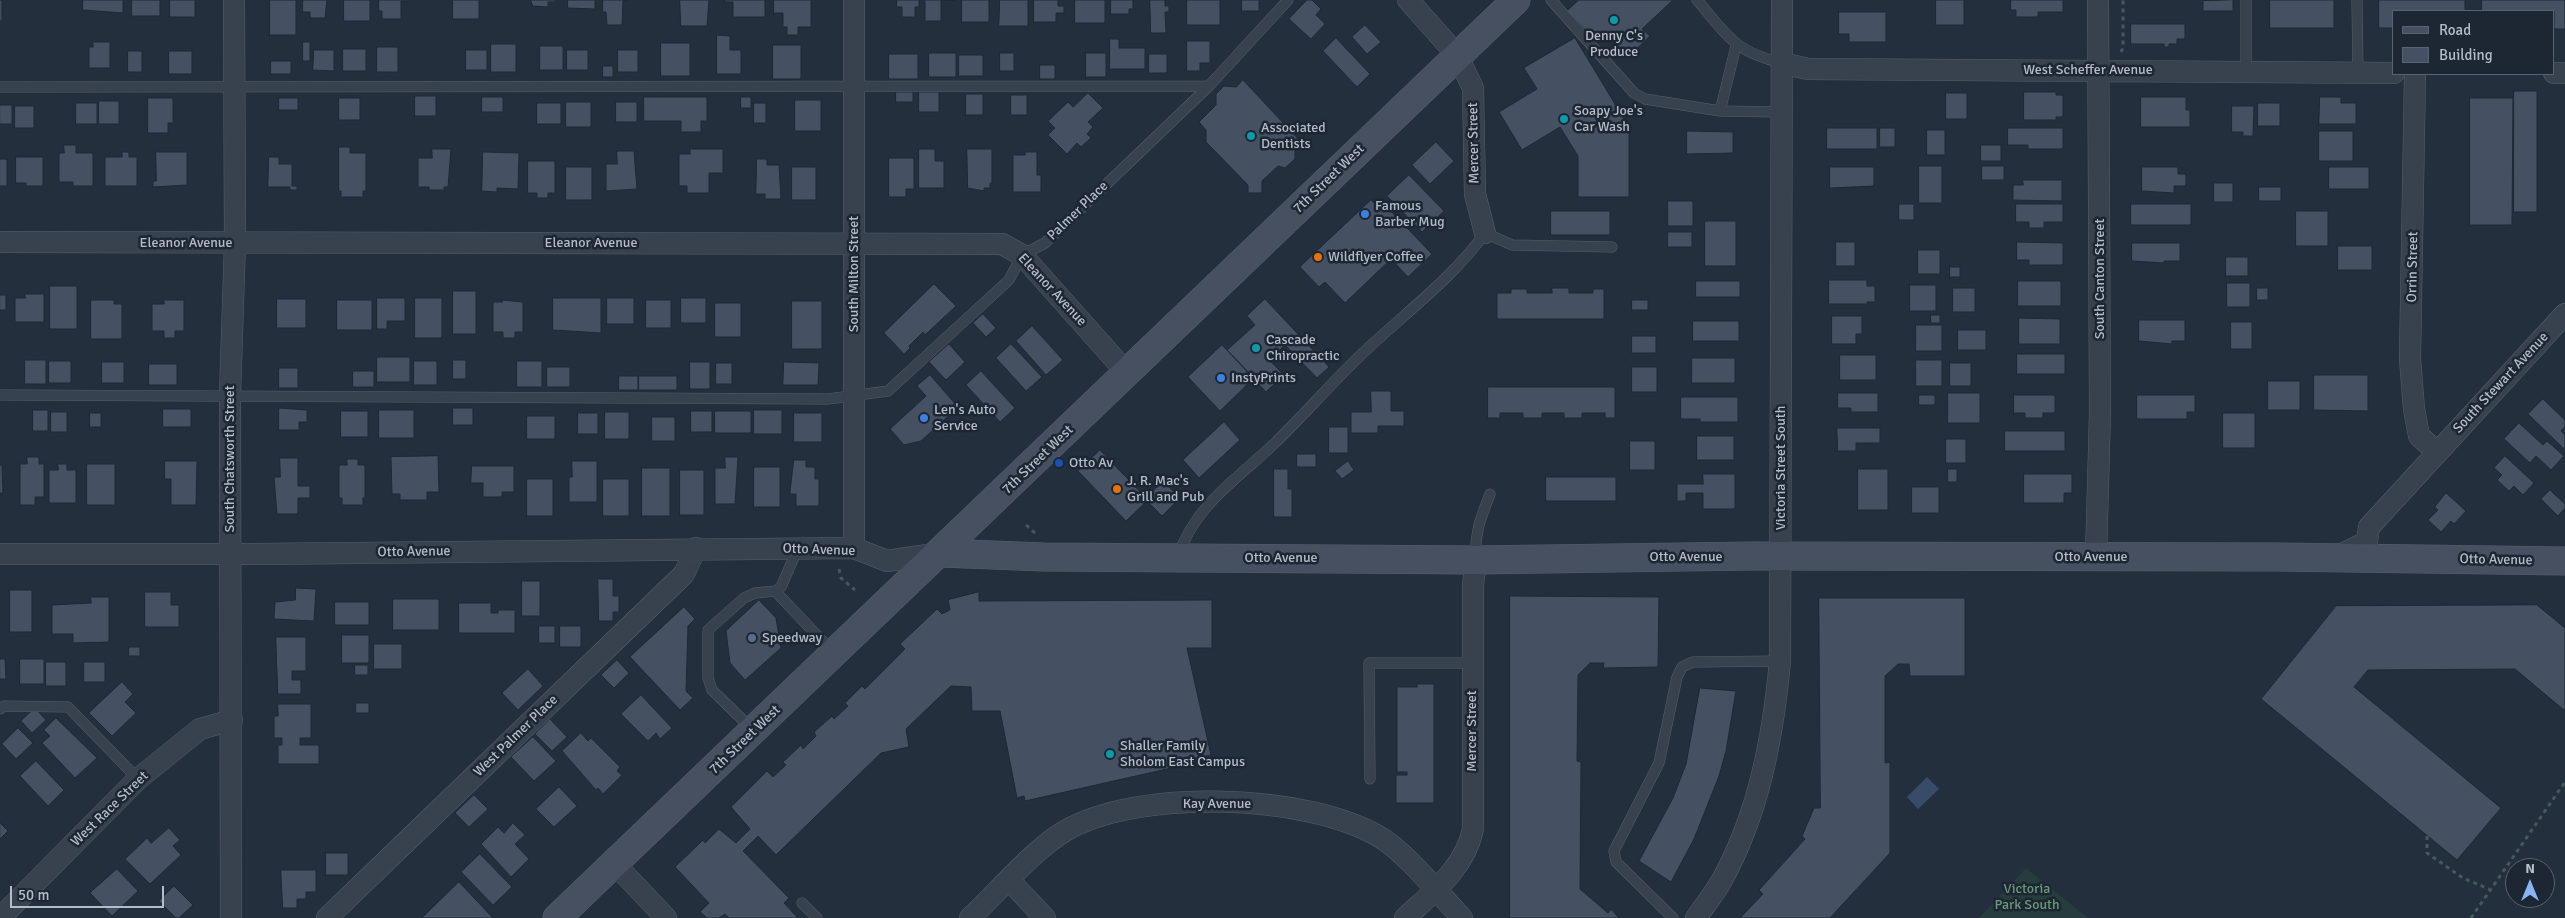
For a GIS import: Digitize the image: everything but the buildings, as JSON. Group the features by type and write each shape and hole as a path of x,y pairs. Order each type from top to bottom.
{"street":[{"name":"South Chatsworth Street","path":"231,918 230,395 235,243 234,0"},
{"name":"South Milton Street","path":"854,0 854,548"},
{"path":"1408,0 1457,55"},
{"name":"7th Street West","path":"557,918 941,553 1516,0"},
{"name":"Victoria Street South","path":"1696,918 1721,882 1743,838 1769,747 1780,661 1782,0"},
{"name":"South Canton Street","path":"2096,558 2100,412 2098,0"},
{"name":"Mercer Street","path":"1457,55 1473,88 1475,194 1485,233"},
{"name":"West Scheffer Avenue","path":"1782,63 1808,69 2392,73"},
{"name":"Orrin Street","path":"2414,75 2410,358 2414,409 2419,436 2438,452"},
{"name":"Eleanor Avenue","path":"0,242 1002,244 1022,255 1127,373"},
{"name":"South Stewart Avenue","path":"2333,558 2367,542 2369,527 2565,314"},
{"name":"Otto Avenue","path":"0,554 230,554 696,548 854,548 887,561 941,553 1044,557 1476,560 1780,557 2333,558 2565,561"},
{"name":"West Palmer Place","path":"327,918 684,574 696,548"},
{"name":"Mercer Street","path":"1405,918 1436,889 1461,861 1469,846 1472,829 1473,585 1476,560"},
{"name":"West Race Street","path":"0,918 138,780 200,729 232,720"},
{"name":"Kay Avenue","path":"970,918 1047,844 1066,830 1130,809 1159,805 1224,802 1287,808 1358,825 1380,837 1436,889 1462,918"},
{"path":"615,864 666,918"},
{"path":"1010,881 1045,918"}],"lane":[{"name":"Palmer Place","path":"1022,255 1045,243 1209,86 1288,0"},
{"path":"1551,0 1634,93 1645,99 1720,111 1782,112"},
{"path":"1696,0 1736,46 1762,58 1782,63"},
{"path":"2246,0 2246,72"},
{"path":"2357,0 2358,73"},
{"path":"1720,111 1736,46"},
{"path":"0,87 1209,86"},
{"path":"1177,558 1184,536 1204,507 1275,443 1363,353 1466,260 1485,233 1512,245 1612,247"},
{"path":"0,395 818,399 888,392 1009,280 1022,255"},
{"path":"1476,560 1474,541 1477,527 1490,494"},
{"path":"754,731 712,690 708,678 708,630 744,598 755,593 775,592 784,582 798,548"},
{"path":"775,592 835,654"},
{"path":"1673,918 1616,862 1614,852 1660,763 1677,677 1682,667 1693,662 1780,661"},
{"path":"1370,780 1369,663 1472,663"},
{"path":"0,709 4,706 68,707 138,780"},
{"path":"802,903 817,918"}],"path":[{"path":"2119,54 2123,48 2123,0"},
{"path":"839,569 840,578 855,590"},
{"path":"2471,918 2489,889 2565,782"},
{"path":"2427,836 2427,853 2463,878 2489,889"}],"green space":[{"name":"Victoria Park South","path":"2026,868 2088,918 1979,918"}],"water":[{"path":"1927,777 1939,789 1918,809 1907,797"}],"place":[{"name":"Denny C's Produce","path":"1614,20"},
{"name":"Soapy Joe's Car Wash","path":"1564,119"},
{"name":"Associated Dentists","path":"1251,136"},
{"name":"Famous Barber Mug","path":"1365,214"},
{"name":"Wildflyer Coffee","path":"1318,257"},
{"name":"Cascade Chiropractic","path":"1256,348"},
{"name":"InstyPrints","path":"1221,378"},
{"name":"Len's Auto Service","path":"924,418"},
{"name":"Otto Av","path":"1059,463"},
{"name":"J. R. Mac's Grill and Pub","path":"1117,489"},
{"name":"Speedway","path":"752,638"},
{"name":"Shaller Family Sholom East Campus","path":"1110,754"}]}
